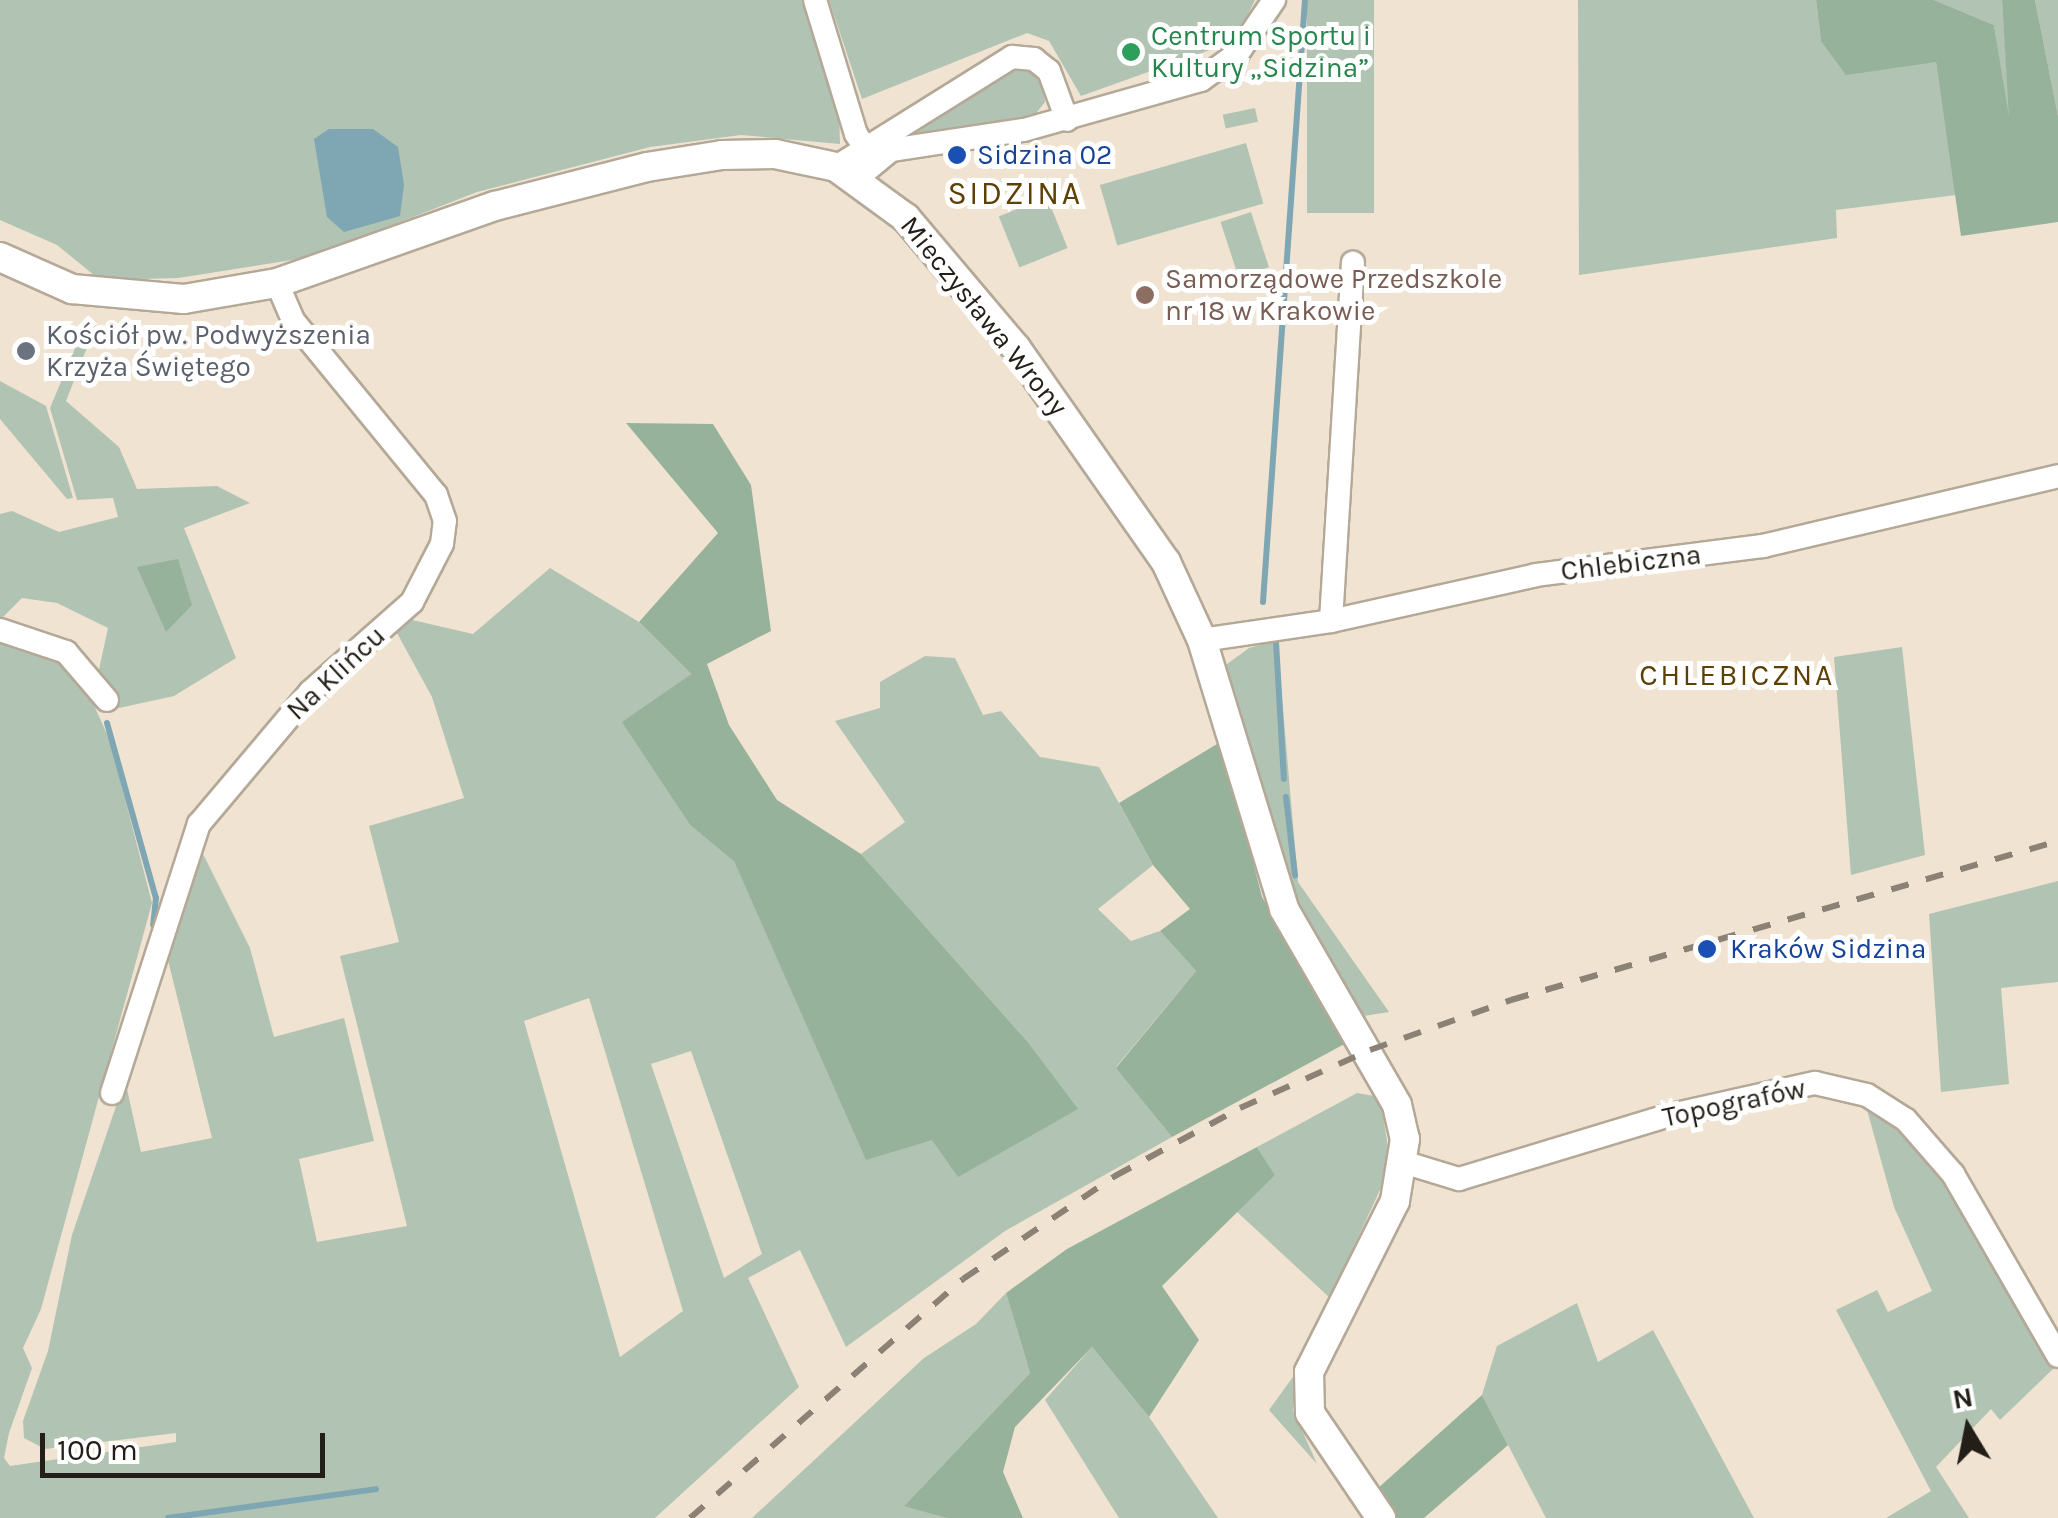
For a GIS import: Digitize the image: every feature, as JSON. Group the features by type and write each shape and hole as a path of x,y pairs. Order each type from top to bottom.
{"street":[{"path":"815,0 857,163"},
{"path":"0,257 44,280 108,297 184,299 277,283 425,226 647,166 751,154 857,163 908,146 1067,120 1210,75 1238,53 1274,0"},
{"path":"857,163 1012,56 1034,59 1049,72 1067,120"},
{"name":"Mieczysława Wrony","path":"857,163 923,235 1026,360 1152,537 1202,640 1267,868 1284,909 1390,1090 1404,1129 1403,1162"},
{"path":"1332,621 1353,263"},
{"name":"Na Klińcu","path":"112,1092 198,824 310,692 412,602 442,544 445,521 429,484 293,320 277,283"},
{"name":"Chlebiczna","path":"1202,640 1332,621 1536,574 1763,546 2058,476"},
{"path":"0,630 66,652 107,700"},
{"name":"Topografów","path":"1403,1162 1459,1179 1667,1116 1806,1085 1867,1095 1906,1120 1952,1174 2058,1356"},
{"path":"1381,1518 1310,1413 1309,1372 1378,1241 1403,1162"}],"green space":[{"path":"0,0 803,0 839,106 840,144 741,135 650,147 477,192 311,257 178,278 100,280 57,245 0,220"},
{"name":"Centrum Sportu i Kultury „Sidzina”","path":"829,0 1255,0 1235,41 1081,96 1049,41 1027,33 862,99"},
{"path":"1307,0 1374,0 1374,213 1307,213"},
{"path":"1578,0 1816,0 1821,41 1936,62 1956,195 1836,210 1837,238 1579,275"},
{"path":"1816,0 1934,0 1994,25 2009,117 2002,0 2035,0 2058,116 2058,222 1961,236 1936,62 1846,75 1821,41"},
{"path":"1934,0 2002,0 2011,134 1994,25"},
{"path":"2035,0 2058,0 2058,116"},
{"path":"1010,68 1027,68 1042,78 1045,102 1033,117 910,136"},
{"path":"1255,108 1258,122 1226,129 1223,115"},
{"path":"1246,143 1263,204 1117,245 1100,185"},
{"path":"1047,197 1068,248 1019,267 999,216"},
{"path":"1251,212 1269,267 1238,277 1221,222"},
{"path":"88,317 97,322 66,401 119,447 137,489 217,486 250,503 184,528 236,658 174,696 119,708 98,674 108,628 57,603 22,598 0,620 0,514 12,511 59,532 118,517 113,498 77,500 50,408"},
{"path":"0,381 46,406 73,498 67,499 0,419"},
{"path":"626,423 713,424 751,485 771,631 707,664 729,725 777,800 861,854 1026,1040 1078,1109 958,1177 932,1140 866,1160 734,861 690,825 622,722 691,674 639,622 718,533"},
{"path":"178,559 192,605 166,632 137,567"},
{"path":"550,568 639,622 691,674 623,722 690,825 734,860 866,1159 1026,1040 861,854 905,822 835,721 880,708 880,682 925,656 955,658 983,715 1001,711 1040,757 1099,767 1153,865 1098,909 1131,941 1160,931 1196,971 1116,1067 1172,1137 1005,1231 846,1347 800,1250 748,1278 799,1387 655,1518 0,1518 0,643 64,662 84,683 110,741 152,903 41,1309 23,1348 32,1368 9,1433 4,1458 10,1466 176,1442 176,1433 45,1449 24,1438 23,1421 48,1351 72,1235 125,1080 141,1152 212,1138 166,952 200,848 250,948 274,1037 344,1018 374,1141 299,1159 317,1242 407,1226 340,956 399,942 369,826 464,798 432,697 397,633 408,619 473,634","holes":["589,998 683,1311 620,1357 524,1021","691,1051 762,1254 724,1278 651,1064"]},
{"path":"1277,640 1298,882 1389,1012 1357,1017 1278,875 1223,667 1249,648"},
{"path":"1902,647 1925,855 1851,875 1834,657"},
{"path":"1222,741 1262,897 1350,1041 1172,1137 1116,1068 1196,971 1160,931 1190,909 1153,865 1119,803"},
{"path":"2058,881 2058,982 2001,988 2009,1084 1941,1092 1929,914"},
{"path":"1357,1093 1380,1097 1391,1166 1330,1298 1235,1210 1275,1175 1257,1147"},
{"path":"1864,1099 1893,1118 1941,1168 2055,1367 2000,1420 1991,1409 1936,1467 1969,1518 1886,1518 1931,1491 1836,1310 1877,1290 1888,1312 1932,1291 1894,1207"},
{"path":"1257,1147 1275,1175 1162,1286 1199,1340 1149,1417 1092,1347 1015,1427 1003,1472 1023,1518 947,1518 904,1506 1030,1373 1006,1293 1067,1249"},
{"path":"1006,1293 1030,1373 905,1505 947,1518 752,1518 924,1358 976,1324"},
{"path":"1577,1303 1598,1362 1653,1330 1754,1518 1546,1518 1482,1395 1497,1346"},
{"path":"1092,1347 1149,1417 1218,1518 1119,1518 1045,1400"},
{"path":"1298,1370 1293,1410 1317,1464 1269,1410"},
{"path":"1482,1395 1508,1445 1424,1518 1397,1518 1377,1489"}],"water":[{"path":"329,129 373,129 398,147 404,185 400,216 344,232 327,217 314,139"}],"waterway":[{"path":"1263,602 1305,0"},
{"path":"1276,642 1284,779"},
{"path":"107,723 156,898 153,925"},
{"path":"1286,797 1295,875"},
{"path":"168,1518 376,1489"}],"railway":[{"path":"690,1518 963,1279 1115,1176 1240,1108 1370,1050 1511,1000 2058,841"}],"place":[{"name":"Centrum Sportu i Kultury „Sidzina”","path":"1131,52"},
{"name":"Sidzina 02","path":"957,155"},
{"name":"Samorządowe Przedszkole nr 18 w Krakowie","path":"1145,295"},
{"name":"Kościół pw. Podwyższenia Krzyża Świętego","path":"26,351"},
{"name":"Kraków Sidzina","path":"1707,949"}],"district":[{"name":"SIDZINA","path":"1015,194"},
{"name":"CHLEBICZNA","path":"1737,675"}]}
